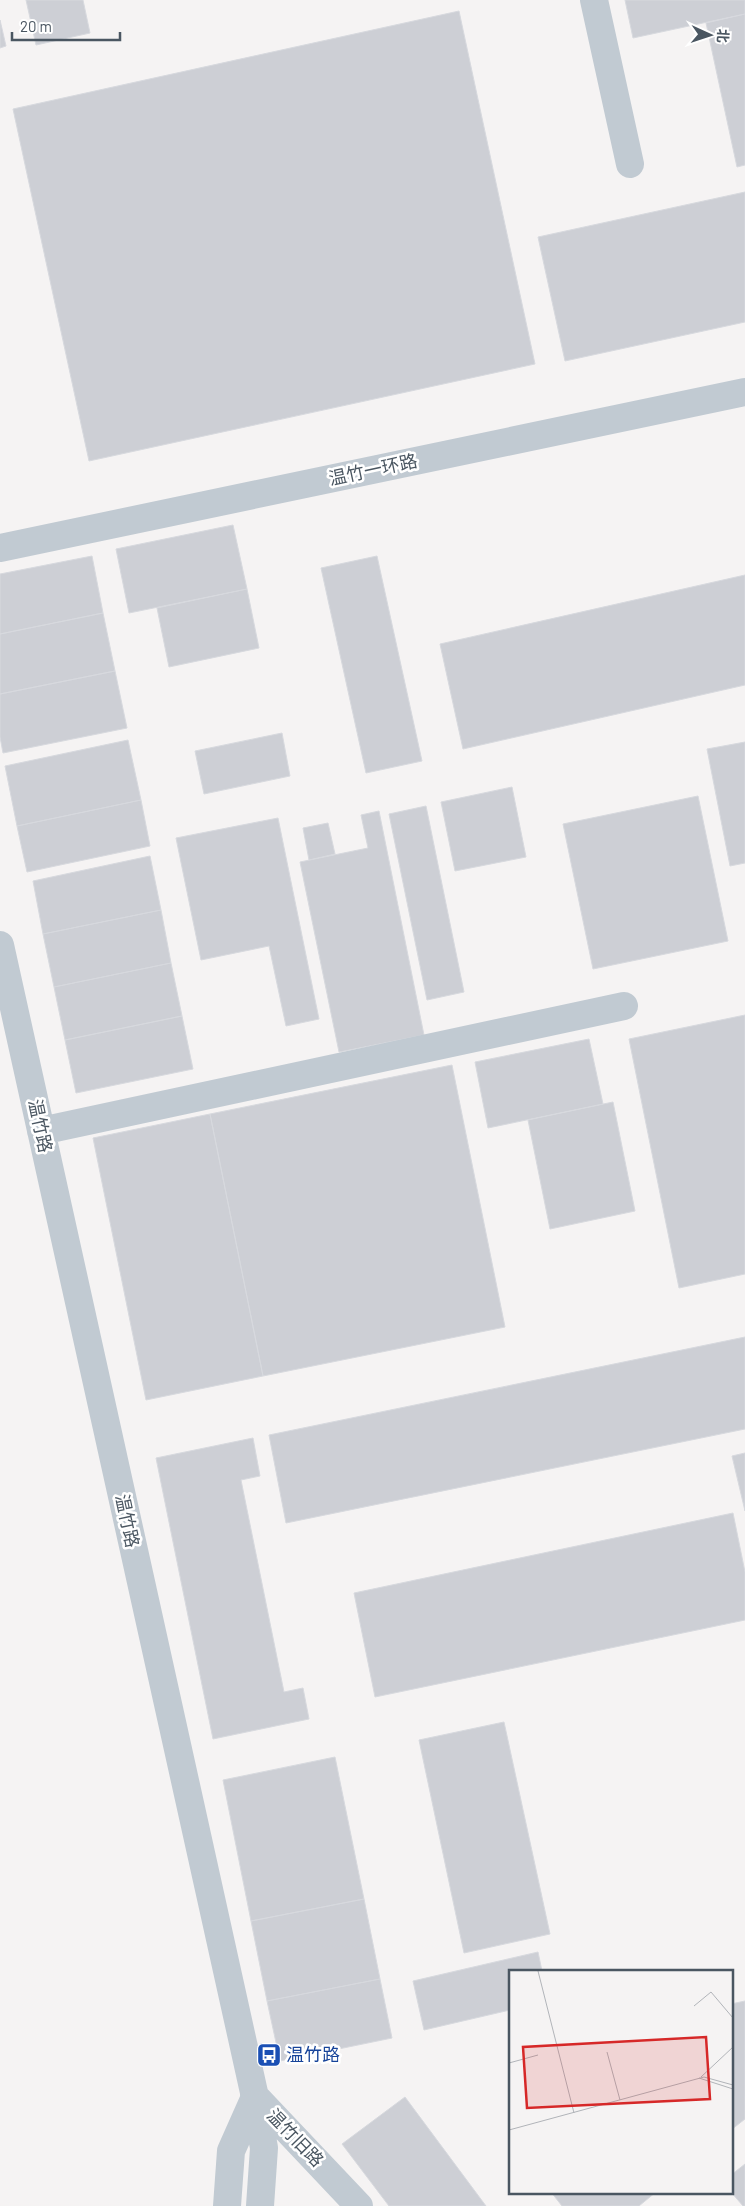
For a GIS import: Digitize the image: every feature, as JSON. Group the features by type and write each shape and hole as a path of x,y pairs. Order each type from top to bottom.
{"street":[{"path":"594,0 630,164"},
{"name":"温竹一环路","path":"0,548 745,392"},
{"name":"温竹路","path":"0,945 255,2097 264,2148 260,2206"},
{"path":"41,1131 624,1006"},
{"name":"温竹旧路","path":"230,2070 359,2206"},
{"path":"227,2206 231,2151 255,2097"}],"building":[{"path":"26,0 83,0 90,33 36,45"},
{"path":"625,0 745,0 745,14 633,38"},
{"path":"459,11 535,364 89,461 13,109"},
{"path":"745,14 745,165 737,167 706,23"},
{"path":"0,20 6,46 0,48"},
{"path":"745,192 745,322 565,361 538,237"},
{"path":"233,525 247,589 129,613 116,549"},
{"path":"92,556 103,613 0,634 0,574"},
{"path":"377,556 422,761 366,773 321,568"},
{"path":"745,575 745,685 463,749 440,644"},
{"path":"247,589 259,648 169,667 157,608"},
{"path":"103,613 115,671 0,694 0,634"},
{"path":"115,671 127,728 3,753 0,737 0,694"},
{"path":"282,733 290,776 204,794 195,751"},
{"path":"128,740 141,800 17,826 5,766"},
{"path":"745,742 745,863 730,866 707,749"},
{"path":"512,787 526,857 455,871 441,802"},
{"path":"698,796 728,941 593,969 563,824"},
{"path":"141,800 150,846 27,872 17,826"},
{"path":"426,806 464,992 427,1000 389,814"},
{"path":"379,811 424,1035 339,1052 300,862 368,848 361,815"},
{"path":"278,818 319,1019 286,1026 269,946 201,960 176,838"},
{"path":"328,823 335,854 309,860 303,828"},
{"path":"150,856 161,910 43,934 33,881"},
{"path":"161,910 171,963 54,987 43,934"},
{"path":"171,963 182,1016 65,1040 54,987"},
{"path":"745,1015 745,1274 679,1288 629,1039"},
{"path":"182,1016 193,1069 76,1093 65,1040"},
{"path":"589,1039 603,1104 488,1128 475,1062"},
{"path":"452,1065 505,1327 263,1376 210,1114"},
{"path":"613,1102 635,1211 550,1229 528,1120"},
{"path":"210,1114 263,1376 146,1400 93,1138"},
{"path":"745,1337 745,1429 286,1523 269,1435"},
{"path":"253,1438 260,1476 241,1480 284,1692 303,1688 309,1719 213,1739 156,1458"},
{"path":"745,1453 745,1511 732,1456"},
{"path":"733,1513 745,1572 745,1620 375,1697 354,1593"},
{"path":"504,1722 550,1934 464,1953 419,1740"},
{"path":"335,1757 364,1899 251,1921 223,1780"},
{"path":"364,1899 380,1979 267,2001 251,1921"},
{"path":"538,1952 542,1970 509,1970 509,2010 424,2030 413,1981"},
{"path":"380,1979 392,2038 280,2061 267,2001"},
{"path":"745,2001 745,2119 732,2129 732,2004"},
{"path":"405,2097 486,2206 389,2206 342,2144"},
{"path":"745,2164 745,2206 732,2193 732,2174"},
{"path":"553,2194 654,2194 639,2206 562,2206"}],"place":[{"name":"温竹路","path":"269,2055"}]}
